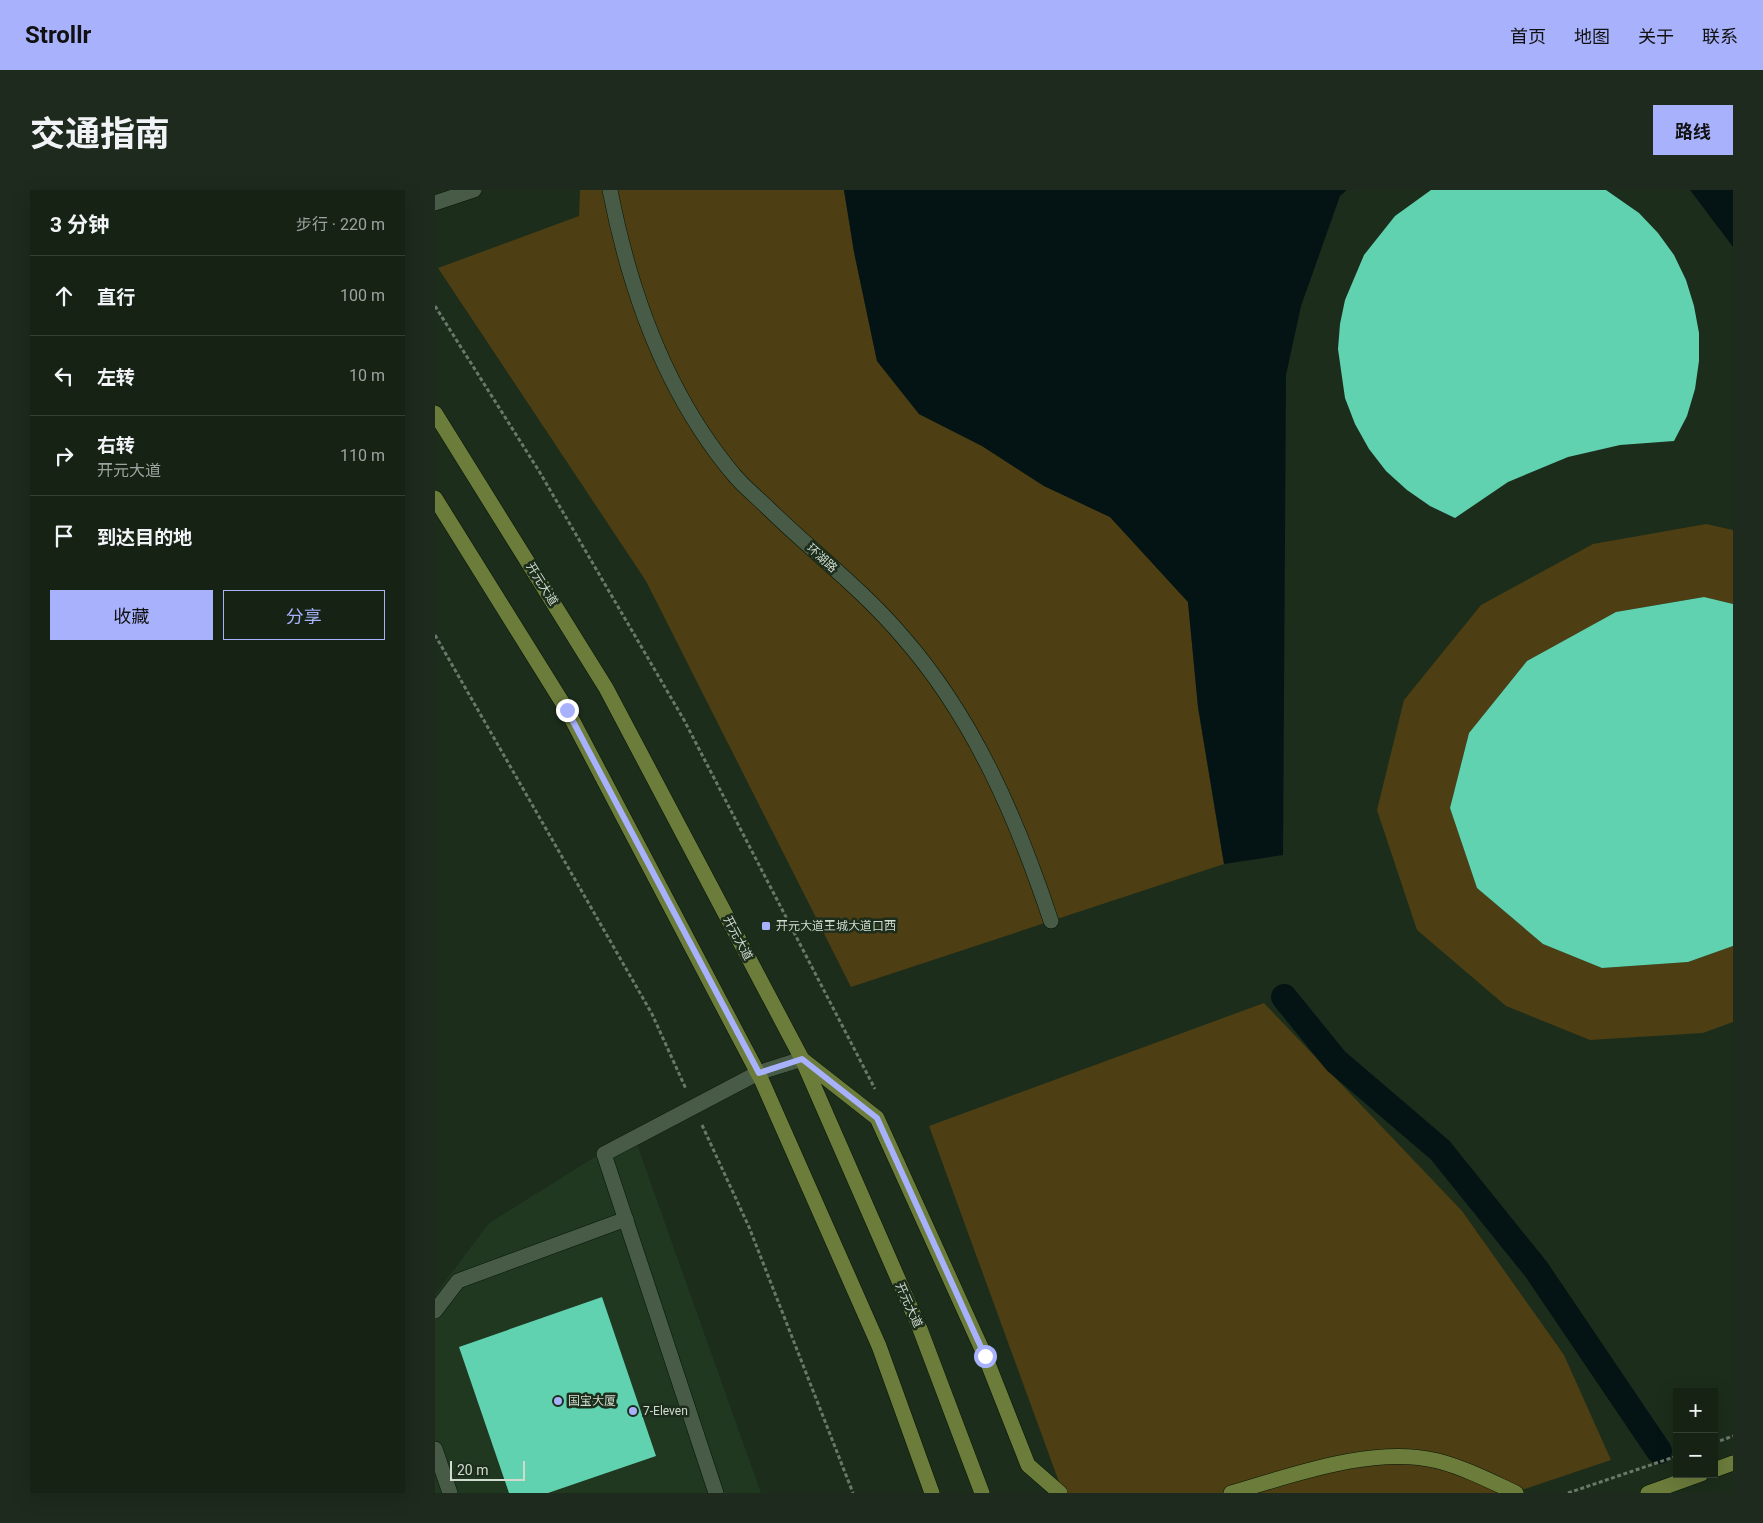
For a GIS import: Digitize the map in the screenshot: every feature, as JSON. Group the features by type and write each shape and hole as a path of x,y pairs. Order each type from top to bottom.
{"main road":[{"name":"开元大道","path":"435,412 606,688 802,1059 920,1329 982,1493"},
{"path":"435,498 567,710 759,1073 879,1346 932,1493"},
{"path":"802,1059 877,1118 985,1356 1028,1465 1061,1493"},
{"path":"1231,1493 1353,1461 1400,1457 1437,1461 1475,1473 1516,1493"},
{"path":"1718,1469 1733,1463"},
{"path":"1648,1493 1690,1478"}],"street":[{"path":"435,203 474,190"},
{"name":"环湖路","path":"610,190 618,233 648,332 690,415 735,476 794,534 867,598 903,637 945,692 992,771 1031,861 1051,921"},
{"path":"716,1493 604,1154 759,1073 802,1059"},
{"path":"435,1311 458,1281 626,1219"},
{"path":"435,1449 450,1493"}],"path":[{"path":"435,306 539,471 684,720 875,1090"},
{"path":"435,635 652,1014 749,1227 853,1493"},
{"path":"1718,1442 1733,1436"},
{"path":"1568,1493 1673,1457"}],"shaded area":[{"path":"580,190 844,190 854,252 877,361 919,414 982,446 1044,486 1110,517 1188,602 1198,707 1224,864 851,987 646,581 438,268 579,216"},
{"path":"844,190 1347,190 1340,196 1301,306 1286,375 1283,855 1224,864 1198,707 1188,602 1110,517 1044,486 982,446 919,414 877,361 854,252"},
{"path":"1690,190 1733,190 1733,247"},
{"path":"1706,524 1733,530 1733,604 1703,597 1617,612 1527,661 1469,733 1450,808 1477,888 1543,944 1602,968 1688,962 1733,946 1733,1022 1703,1033 1590,1040 1506,1006 1417,930 1377,810 1404,700 1481,605 1593,544"},
{"path":"1264,1003 1462,1211 1564,1355 1611,1460 1513,1493 1063,1493 929,1126"},
{"path":"633,1133 761,1493 435,1493 435,1295 489,1223"}],"building":[{"path":"1431,190 1606,190 1639,213 1658,233 1674,255 1686,280 1694,306 1699,333 1699,361 1695,389 1687,416 1674,441 1620,445 1568,457 1508,482 1455,518 1430,506 1407,490 1386,471 1369,449 1355,424 1345,398 1338,349 1340,324 1345,300 1364,255 1395,216"},
{"path":"1704,597 1733,604 1733,946 1688,962 1602,968 1543,944 1477,888 1450,808 1469,733 1527,661 1616,612"},
{"name":"国宝大厦","path":"602,1297 656,1456 548,1493 509,1493 459,1347"}],"waterway":[{"path":"1284,997 1336,1061 1440,1150 1536,1269 1659,1451"}],"place":[{"name":"开元大道王城大道口西","path":"766,926"},
{"name":"国宝大厦","path":"558,1401"},
{"name":"7-Eleven","path":"633,1411"}],"route":[{"path":"567,710 759,1073 802,1059 877,1118 985,1356"}]}
